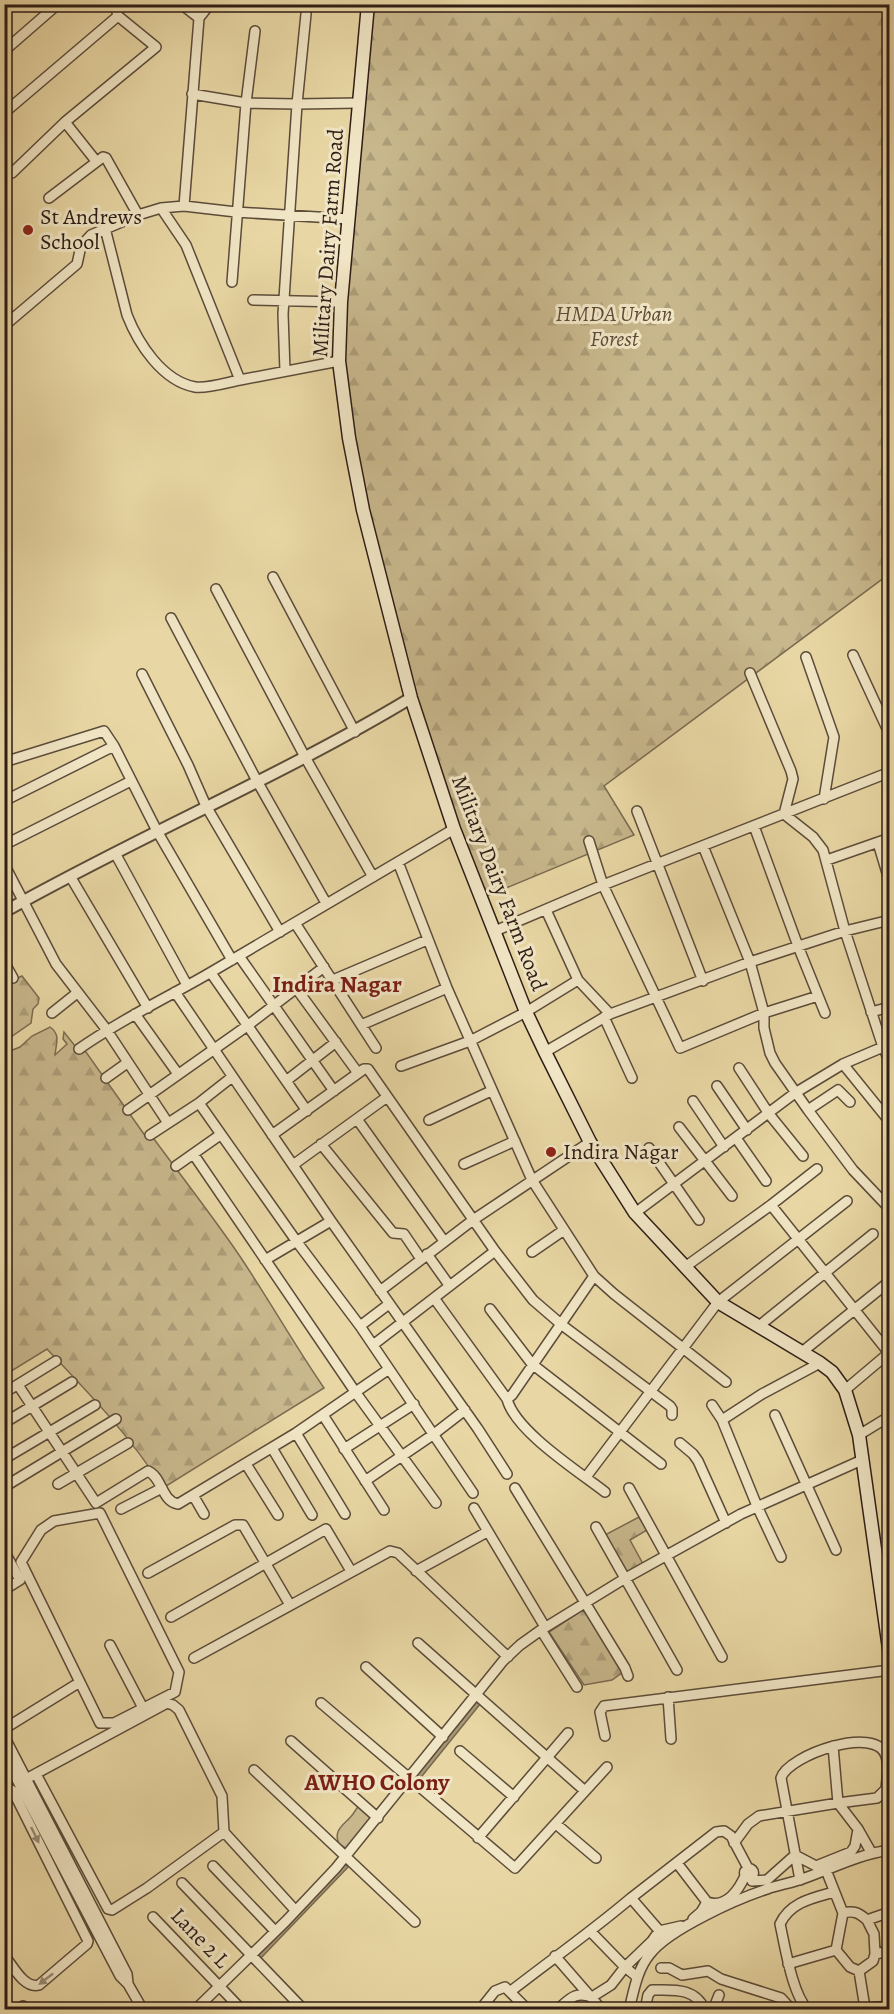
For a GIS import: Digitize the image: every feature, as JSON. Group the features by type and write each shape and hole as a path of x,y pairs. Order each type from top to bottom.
{"main road":[{"name":"Military Dairy Farm Road","path":"368,4 341,302 339,361 354,469 411,698 454,829 526,1012 590,1142 635,1213 718,1302 820,1363 832,1372 845,1390 859,1435 890,1656"}],"street":[{"path":"4,51 58,4"},
{"path":"181,4 199,18"},
{"path":"184,206 199,18 210,4"},
{"path":"12,173 65,122 156,47 118,16 117,5"},
{"path":"285,371 283,333 297,105 306,14"},
{"path":"4,112 118,16"},
{"path":"232,282 236,212 255,31"},
{"path":"192,94 246,103 297,105 359,103"},
{"path":"65,122 96,161"},
{"path":"49,198 103,157 106,158 138,215"},
{"path":"4,326 76,264 81,246 91,235 138,215 161,208 184,206 236,212 349,219"},
{"path":"161,208 186,245 240,380"},
{"path":"105,228 131,325 155,363 180,382 196,388 339,361"},
{"path":"253,300 341,302"},
{"path":"273,577 355,732"},
{"path":"216,589 305,757 373,877"},
{"path":"171,618 257,781 326,903"},
{"path":"853,655 890,735"},
{"path":"806,657 834,737 824,799"},
{"path":"750,673 793,779 784,814"},
{"path":"142,674 206,806 280,932"},
{"path":"4,912 157,831 355,732 411,698"},
{"path":"4,762 104,731 114,746 157,831 236,958 334,1091"},
{"path":"4,801 114,746"},
{"path":"495,931 603,885 890,772"},
{"path":"4,845 131,781"},
{"path":"637,811 703,981"},
{"path":"784,814 813,837 823,850 846,931 883,1047 890,1062"},
{"path":"754,826 825,1013"},
{"path":"79,1049 106,1029 210,973 454,829"},
{"path":"827,860 890,838"},
{"path":"589,841 603,885 680,1048 764,1013 818,996"},
{"path":"878,843 890,883"},
{"path":"703,846 750,962 764,1013 764,1028 770,1053 795,1093 853,1170 890,1209"},
{"path":"115,853 187,985"},
{"path":"398,862 447,988 531,1180 594,1276 726,1382"},
{"path":"4,864 56,964 106,1029 168,1123"},
{"path":"70,876 148,1008"},
{"path":"546,910 578,980 607,1015 632,1078"},
{"path":"544,1052 607,1015 750,962 846,931 890,920"},
{"path":"295,923 376,1048"},
{"path":"333,980 427,940"},
{"path":"4,962 13,978"},
{"path":"128,1110 247,1026 324,967"},
{"path":"210,973 307,1111"},
{"path":"401,1066 470,1041 526,1012 578,980"},
{"path":"296,988 358,1073"},
{"path":"361,1026 447,988"},
{"path":"176,992 213,1050 465,1410 507,1474"},
{"path":"52,1013 77,993"},
{"path":"872,1012 890,1007"},
{"path":"135,1014 178,1074"},
{"path":"286,1081 336,1042"},
{"path":"635,1213 795,1093 843,1064 883,1047"},
{"path":"106,1078 127,1062"},
{"path":"843,1064 890,1122"},
{"path":"739,1068 769,1114 803,1156"},
{"path":"272,1135 358,1073 368,1069 495,1251 533,1300 562,1325 670,1406 672,1415"},
{"path":"150,1135 199,1103 232,1077"},
{"path":"717,1086 747,1130"},
{"path":"808,1110 838,1090 850,1102"},
{"path":"429,1120 491,1091"},
{"path":"293,1165 387,1097"},
{"path":"693,1101 724,1148"},
{"path":"199,1103 297,1242 360,1326 473,1492"},
{"path":"357,1119 444,1241"},
{"path":"679,1127 732,1196"},
{"path":"176,1166 220,1135"},
{"path":"736,1138 766,1180"},
{"path":"464,1164 515,1141"},
{"path":"380,1291 473,1220 590,1142"},
{"path":"321,1144 393,1233 404,1234 449,1285"},
{"path":"649,1148 699,1220"},
{"path":"194,1155 356,1393 436,1503"},
{"path":"685,1267 817,1169"},
{"path":"586,1477 718,1302 847,1201"},
{"path":"771,1205 889,1352 845,1390"},
{"path":"265,1260 331,1221"},
{"path":"532,1252 564,1230"},
{"path":"759,1326 873,1234"},
{"path":"373,1345 495,1251"},
{"path":"507,1399 562,1325 594,1276"},
{"path":"802,1352 890,1281"},
{"path":"434,1298 507,1399 510,1408 525,1428 605,1492"},
{"path":"360,1326 389,1304"},
{"path":"490,1309 532,1364 661,1464"},
{"path":"4,1393 56,1361"},
{"path":"722,1420 762,1394 820,1363"},
{"path":"18,1384 96,1503 148,1471 153,1474 173,1504 178,1504 296,1433 389,1369"},
{"path":"4,1424 72,1382"},
{"path":"344,1449 414,1404"},
{"path":"4,1459 95,1405"},
{"path":"712,1405 722,1420 780,1557"},
{"path":"365,1481 465,1410"},
{"path":"323,1415 384,1510"},
{"path":"775,1415 836,1550"},
{"path":"859,1435 890,1416"},
{"path":"4,1487 116,1419"},
{"path":"296,1433 345,1514"},
{"path":"58,1484 128,1443"},
{"path":"680,1443 698,1461 726,1523"},
{"path":"272,1448 312,1515"},
{"path":"195,2010 296,1910 346,1856 508,1657 543,1628 624,1579 757,1506 862,1460"},
{"path":"246,1464 278,1515"},
{"path":"122,1509 162,1488"},
{"path":"515,1488 628,1676"},
{"path":"628,1488 668,1556 722,1657"},
{"path":"193,1495 204,1514"},
{"path":"474,1508 578,1687"},
{"path":"100,1513 179,1672 175,1692 114,1724 100,1723 80,1682 21,1562 41,1530 54,1521 100,1513"},
{"path":"148,1573 239,1524 246,1527 290,1605"},
{"path":"596,1527 677,1670"},
{"path":"171,1617 326,1529 351,1571"},
{"path":"416,1571 487,1532"},
{"path":"4,1551 20,1580 4,1590"},
{"path":"194,1658 390,1551 398,1553 508,1657"},
{"path":"418,1643 585,1791"},
{"path":"110,1645 143,1708"},
{"path":"366,1667 443,1737"},
{"path":"605,1736 600,1712 604,1706 890,1670"},
{"path":"4,1729 80,1682"},
{"path":"668,1697 671,1740"},
{"path":"26,1779 167,1703 173,1705 179,1710 222,1796 224,1832 296,1910"},
{"path":"321,1703 515,1869 607,1767"},
{"path":"478,1838 568,1733"},
{"path":"4,1736 75,1886 96,1903 102,1900"},
{"path":"291,1741 378,1818"},
{"path":"734,1844 748,1824 759,1816 787,1813 881,1796 886,1789 887,1782 886,1756 880,1747 871,1742 862,1741 830,1747 805,1757 783,1772 781,1778 787,1813 800,1880"},
{"path":"830,1747 836,1804 858,1829 872,1852"},
{"path":"460,1751 514,1797"},
{"path":"4,1755 110,1949"},
{"path":"254,1770 415,1922"},
{"path":"36,1774 108,1909"},
{"path":"4,1790 13,1791 88,1941 39,1985 34,1986 27,1985 4,1956"},
{"path":"556,1824 596,1858"},
{"path":"795,1855 820,1866 851,1852 855,1846 858,1829"},
{"path":"511,1991 555,1956 591,1932 716,1832 724,1831 731,1836 758,1893"},
{"path":"100,1922 102,1913 108,1909 112,1910 147,1888 224,1832"},
{"path":"629,2010 638,1977 650,1953 666,1939 715,1912 758,1893 800,1880 872,1852 889,1851"},
{"path":"749,1876 767,1880 795,1855"},
{"path":"677,1863 715,1912"},
{"path":"213,1866 275,1931"},
{"path":"890,1869 890,1881"},
{"path":"826,1870 843,1913 836,1950"},
{"path":"707,1902 712,1904 724,1901 736,1892 749,1876"},
{"path":"182,1883 304,2010"},
{"path":"60,1887 75,1886"},
{"path":"67,1899 75,1886"},
{"path":"808,2010 802,2004 788,1964 780,1924 783,1916 799,1903 834,1892"},
{"path":"88,1897 120,1976 128,1984 143,2010"},
{"path":"631,1898 666,1939"},
{"path":"557,2010 576,1994 592,1997 611,1985 659,1931 685,1925 701,1912 707,1902"},
{"path":"843,1913 850,1911 858,1913 867,1920 874,1934 876,1954 873,1961 859,1971"},
{"path":"867,1920 890,1912"},
{"name":"Lane 2 L","path":"153,1917 242,2010"},
{"path":"591,1932 638,1977"},
{"path":"788,1964 836,1950"},
{"path":"836,1950 850,1967 859,1971"},
{"path":"876,1954 890,1951"},
{"path":"555,1956 602,2010"},
{"path":"661,1968 669,1968 682,1976 708,1971 722,1979 782,1998 792,2010"},
{"path":"859,1971 865,2008"},
{"path":"483,2010 483,2006 495,1991 505,1987 528,2010"},
{"path":"645,2010 648,1995 652,1990 684,1991 697,1998 705,2010"},
{"path":"713,2010 719,1995"},
{"path":"16,2010 23,2006 30,2010"},
{"path":"848,2010 890,2006"}],"green space":[{"name":"HMDA Urban Forest","path":"366,5 889,5 889,574 604,786 634,835 482,898 413,703 364,508 340,359"},
{"path":"4,970 11,981 22,976 39,998 38,1004 33,1009 31,1023 5,1041"},
{"path":"50,1027 57,1036 55,1055 67,1044 63,1039 64,1032 75,1046 86,1052 146,1137 154,1139 237,1252 324,1388 163,1488 123,1433 47,1349 5,1375 5,1053 20,1047 32,1036"},
{"path":"639,1517 647,1530 630,1540 643,1564 626,1573 605,1535"},
{"path":"584,1609 623,1672 612,1680 584,1685 549,1632"},
{"path":"359,1805 374,1818 347,1849 339,1844 337,1834"}],"shaded area":[{"path":"477,1701 481,1703 418,1781 415,1778"},
{"path":"347,1862 350,1865 260,1959 257,1956"}],"place":[{"name":"St Andrews School","path":"28,230"},
{"name":"Indira Nagar","path":"551,1152"}],"district":[{"name":"Indira Nagar","path":"337,984"},
{"name":"AWHO Colony","path":"377,1782"}]}
